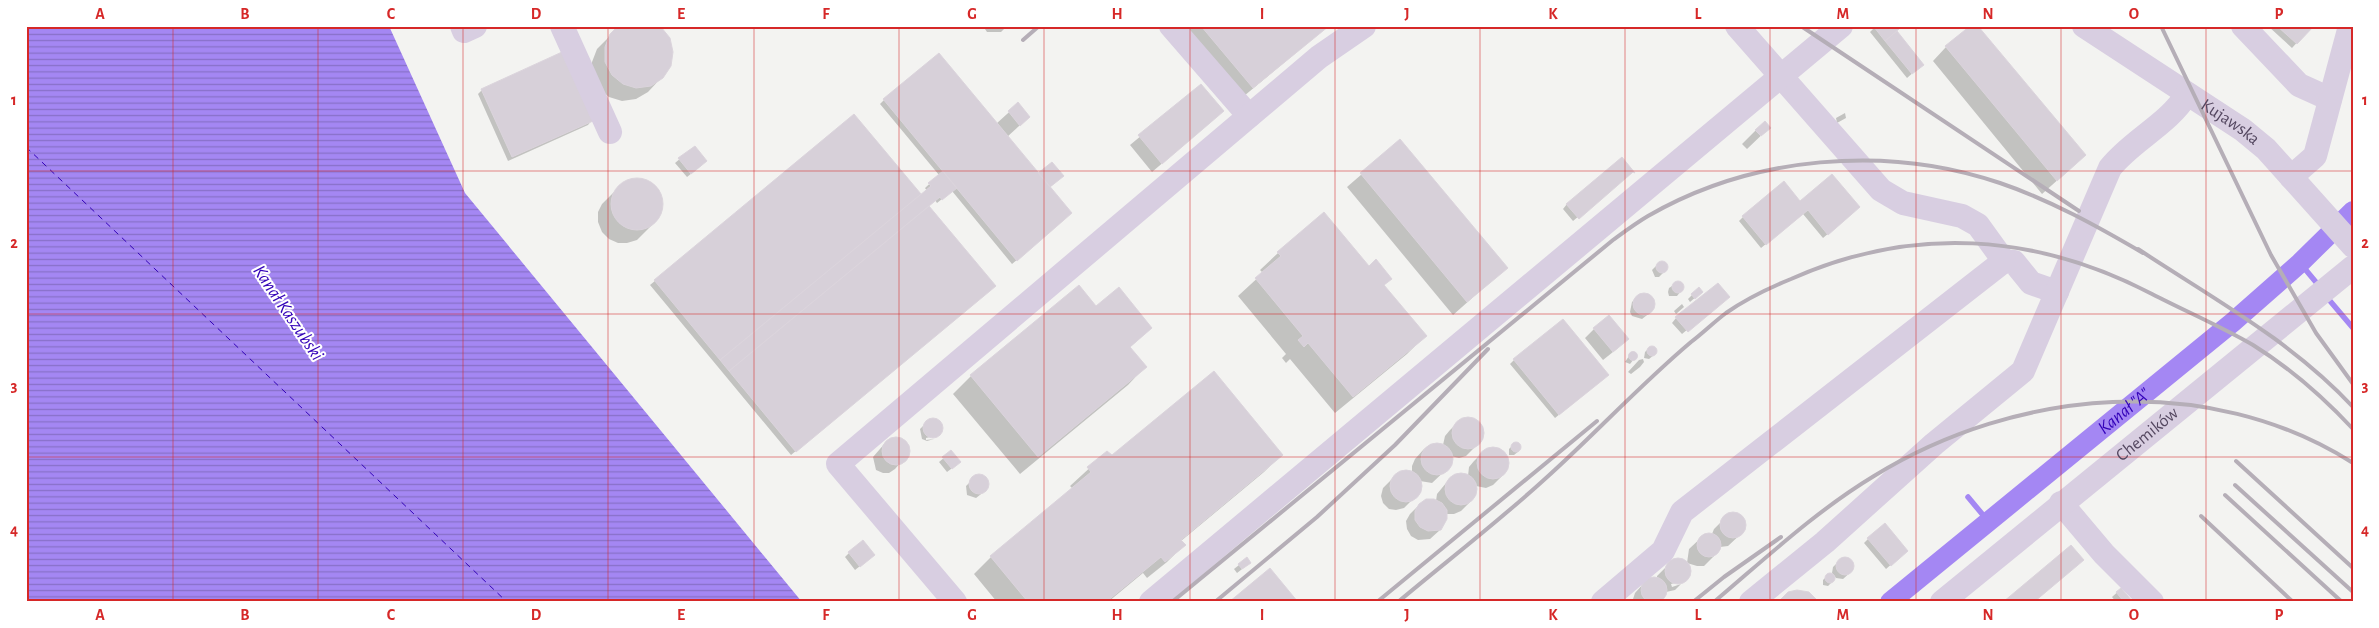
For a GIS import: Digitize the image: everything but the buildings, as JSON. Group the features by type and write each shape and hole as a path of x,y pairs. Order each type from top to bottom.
{"street":[{"path":"462,26 464,31 475,26"},
{"path":"562,26 610,132"},
{"path":"1171,26 1249,116"},
{"path":"955,602 838,464 1319,57 1364,26"},
{"path":"1737,26 1881,190 1903,202 1962,216 1978,226 2004,260 2014,262 2031,283 2057,292"},
{"path":"1151,602 1841,26"},
{"name":"Kujawska","path":"2084,26 2243,130 2266,149 2350,243"},
{"path":"2243,26 2299,86 2330,99"},
{"path":"2291,177 2315,156 2350,26"},
{"path":"1750,602 1825,542 1934,444 2023,371 2110,168 2119,157 2169,117 2187,94"},
{"path":"1603,602 1663,550 1682,512 2004,260"},
{"name":"Chemików","path":"1942,602 2061,503 2353,267"},
{"path":"2061,503 2104,554 2152,602"}],"water":[{"name":"Kanał Kaszubski","path":"26,26 389,26 465,193 802,602 26,602"}],"waterway":[{"name":"Kanał \"A\"","path":"1890,602 2233,322 2300,263 2353,211"},
{"path":"2300,263 2320,287"},
{"path":"2325,295 2353,328"},
{"path":"1968,497 1988,521"}],"ferry route":[{"path":"26,147 507,602"}],"railway":[{"path":"1023,40 1039,26"},
{"path":"1801,26 2079,211"},
{"path":"2161,26 2271,255 2316,333 2353,384"},
{"path":"1172,602 1613,240 1648,216 1688,196 1731,180 1775,169 1820,162 1866,160 1912,163 1956,171 2000,183 2037,197 2091,223 2143,253"},
{"path":"1398,602 1528,494 1654,375 1726,313 1758,294 1791,279 1836,262 1882,250 1928,244 1973,243 2018,248 2063,258 2108,274 2253,345 2280,363 2306,384 2353,429"},
{"path":"2138,249 2278,341 2304,361 2353,407"},
{"path":"1215,602 1317,517 1395,445 1488,349"},
{"path":"1714,602 1832,504 1874,476 1930,446 1989,424 2050,409 2113,402 2175,403 2237,414 2297,434 2353,463"},
{"path":"1377,602 1597,421"},
{"path":"2236,461 2353,568"},
{"path":"2235,485 2353,592"},
{"path":"2225,495 2342,602"},
{"path":"2201,516 2293,602"},
{"path":"1693,602 1724,577 1781,537"}]}
